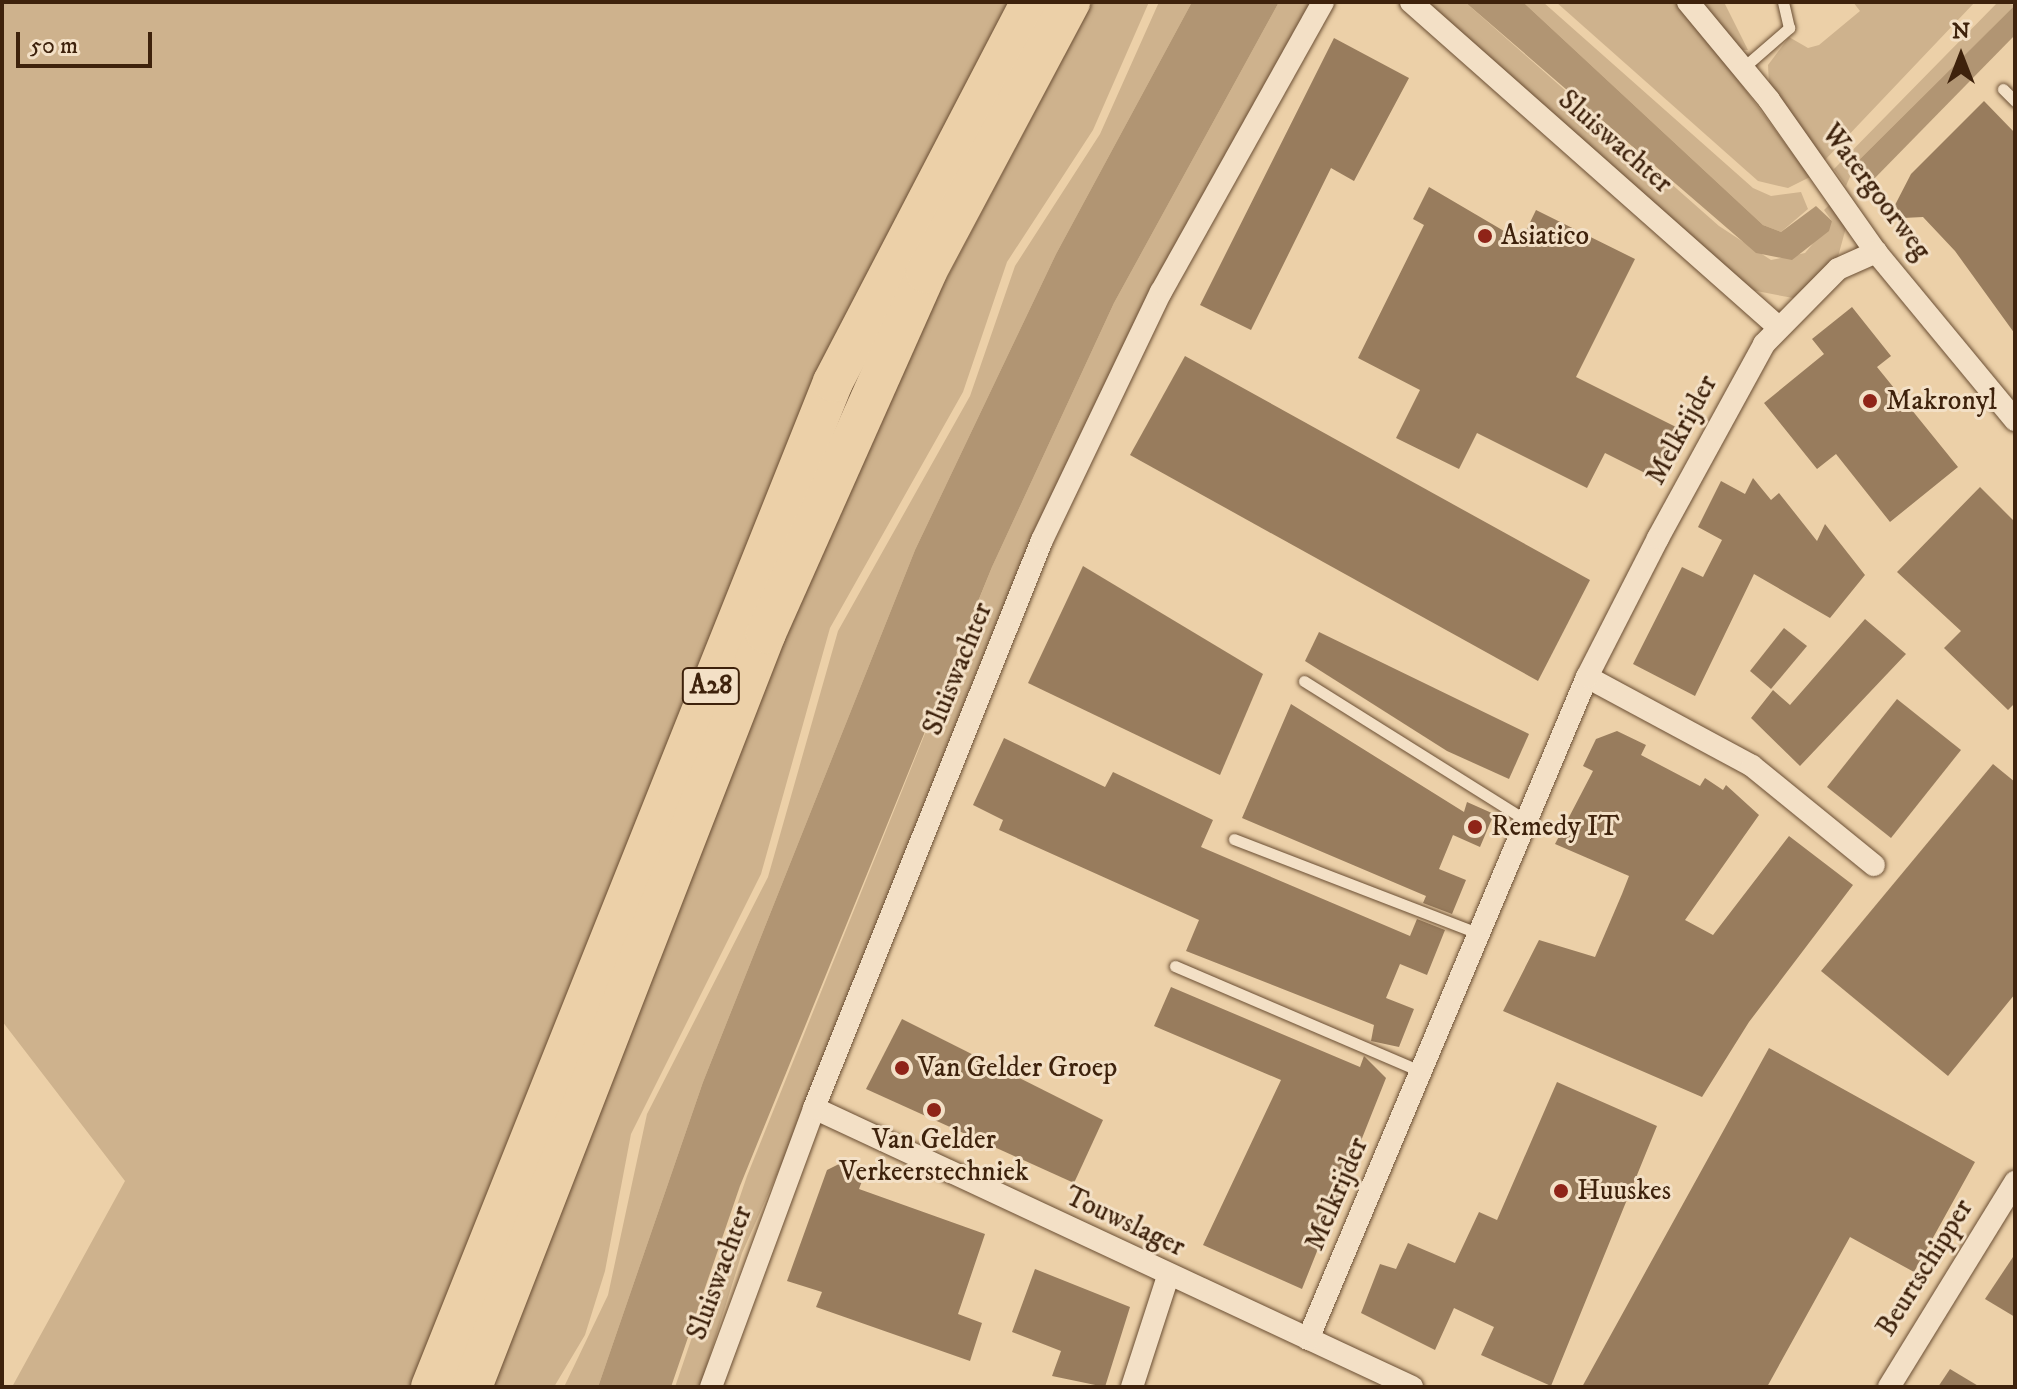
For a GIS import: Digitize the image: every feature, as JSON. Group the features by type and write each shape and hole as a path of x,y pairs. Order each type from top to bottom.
{"highway":[{"name":"A28","path":"431,1387 833,382 1031,2"},
{"name":"A28","path":"472,1387 778,604 926,273 1070,2"}],"street":[{"name":"Sluiswachter","path":"711,1387 814,1108 1042,540 1161,292 1323,2"},
{"name":"Sluiswachter","path":"1411,2 1778,327"},
{"name":"Watergoorweg","path":"1688,2 1744,67 1876,252 2015,420"},
{"name":"Melkrijder","path":"1308,1339 1587,677 1711,437 1778,327 1838,269 1876,252"},
{"path":"1587,677 1752,766 1874,865"},
{"name":"Touwslager","path":"814,1108 1168,1276 1412,1387"},
{"name":"Beurtschipper","path":"1889,1387 2015,1182"},
{"path":"1132,1387 1168,1276"}],"lane":[{"path":"1744,67 1789,28 1783,2"},
{"path":"2003,89 2015,101"},
{"path":"1304,681 1527,822"},
{"path":"1234,839 1481,934"},
{"path":"1175,966 1422,1072"}],"shaded area":[{"path":"2,2 1011,2 882,248 416,1387 12,1387 125,1181 2,1021"},
{"path":"1093,2 1149,2 1093,130 1007,262 963,392 830,628 761,874 631,1134 605,1271 585,1335 554,1387 490,1387 796,612 936,299"},
{"path":"1159,2 1192,2 1056,254 915,550 703,1082 598,1387 564,1387 608,1295 647,1114 768,877 838,631 970,396 1015,266 1100,134"},
{"path":"1192,2 1279,2 1114,303 992,567 740,1186 671,1387 598,1387 703,1082 915,550 1056,254"},
{"path":"1279,2 1312,2 1089,421 978,669 817,1084 742,1253 700,1387 675,1387 747,1176 992,567 1114,303"},
{"path":"1424,2 1465,2 1719,226 1771,260 1805,253 1832,221 1824,210 1833,201 1847,224 1836,264 1793,298 1751,290"},
{"path":"1465,2 1523,2 1763,225 1781,232 1816,206 1832,221 1829,231 1792,260 1756,253"},
{"path":"1523,2 1543,2 1753,188 1771,196 1801,192 1808,209 1781,232 1763,225"},
{"path":"1556,2 1680,2 1810,177 1788,188 1758,181"},
{"path":"1695,2 1724,2 1748,50 1740,50"},
{"path":"1853,2 1975,2 1824,161 1769,84 1768,65 1789,37 1808,48 1819,45 1860,11"},
{"path":"1998,2 2015,5 1856,163 1846,186 1834,169"},
{"path":"2015,5 2015,35 1871,182 1855,178 1856,163"}],"building":[{"path":"1334,38 1409,78 1354,181 1331,168 1251,330 1200,305"},
{"path":"1984,101 2015,133 2015,334 1955,251 1923,217 1903,218 1895,205 1911,174"},
{"path":"1429,187 1521,241 1536,210 1635,259 1576,377 1678,428 1653,477 1605,453 1587,488 1477,433 1459,469 1396,438 1420,390 1358,358 1424,225 1413,219"},
{"path":"1852,307 1891,356 1877,367 1958,467 1890,522 1836,454 1817,469 1764,403 1824,354 1812,339"},
{"path":"1185,356 1590,580 1538,681 1130,455"},
{"path":"1753,478 1771,500 1779,493 1817,541 1825,524 1865,575 1830,618 1754,574 1695,696 1633,664 1682,567 1703,577 1722,540 1698,527 1721,481 1745,494"},
{"path":"1980,487 2015,522 2015,703 2008,710 1944,648 1961,631 1897,572"},
{"path":"1083,566 1263,674 1220,775 1028,683"},
{"path":"1865,619 1906,654 1800,766 1751,718 1773,690 1790,705"},
{"path":"1784,628 1807,646 1771,689 1750,671"},
{"path":"1319,632 1529,734 1509,779 1447,751 1305,661"},
{"path":"1897,699 1961,750 1891,838 1827,787"},
{"path":"1291,704 1464,812 1467,802 1494,814 1480,847 1453,835 1439,869 1466,880 1452,914 1423,903 1426,896 1242,818"},
{"path":"1617,731 1646,745 1641,755 1700,786 1705,778 1723,790 1726,785 1759,815 1685,920 1713,935 1789,836 1853,885 1749,1022 1702,1097 1503,1011 1539,940 1595,957 1622,894 1629,876 1555,844 1593,771 1583,766 1596,739"},
{"path":"1004,738 1105,787 1113,772 1213,820 1201,847 1410,936 1417,919 1445,930 1427,975 1400,964 1386,998 1414,1009 1399,1047 1371,1041 1374,1025 1186,951 1199,920 999,830 1003,820 973,805"},
{"path":"1993,764 2015,782 2015,994 1948,1076 1821,971"},
{"path":"1171,987 1360,1067 1364,1056 1386,1078 1302,1289 1203,1245 1281,1080 1154,1026"},
{"path":"902,1019 1103,1120 1074,1183 866,1089"},
{"path":"1769,1048 1975,1162 1914,1272 1850,1237 1767,1387 1582,1387"},
{"path":"1557,1082 1657,1126 1551,1386 1481,1355 1494,1327 1454,1308 1435,1350 1361,1313 1380,1264 1396,1269 1408,1243 1455,1263 1479,1212 1497,1220"},
{"path":"841,1163 865,1173 859,1189 985,1234 958,1314 982,1323 970,1361 816,1307 822,1292 787,1281 827,1170"},
{"path":"2015,1254 2015,1317 1985,1299"},
{"path":"1035,1269 1130,1307 1105,1387 1052,1376 1061,1351 1012,1332"},
{"path":"1950,1369 1980,1387 1938,1387"}],"place":[{"name":"Asiatico","path":"1485,236"},
{"name":"Makronyl","path":"1870,401"},
{"name":"Remedy IT","path":"1475,827"},
{"name":"Van Gelder Groep","path":"902,1068"},
{"name":"Van Gelder Verkeerstechniek","path":"934,1110"},
{"name":"Huuskes","path":"1561,1191"}]}
